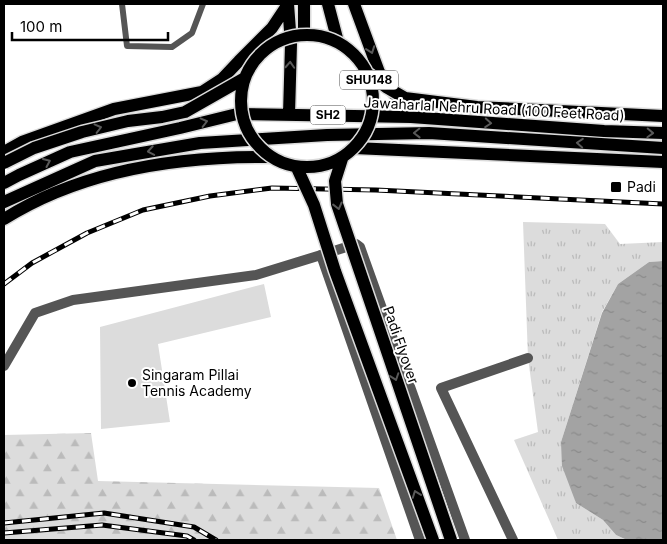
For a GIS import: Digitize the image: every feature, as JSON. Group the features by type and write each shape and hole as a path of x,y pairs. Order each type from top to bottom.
{"main road":[{"path":"4,152 22,142 114,109 202,92 222,79 272,28 288,4"},
{"path":"288,4 291,44 289,114"},
{"path":"304,4 304,34"},
{"path":"328,4 338,42"},
{"path":"354,4 379,72 411,117"},
{"name":"SHU148","path":"304,34 321,36 338,42 355,55 367,74 372,89 373,105 370,121 364,136 342,159 320,167 297,168 283,164 270,157 254,142 243,123 240,101 243,79 253,62 267,47 284,38 304,34"},
{"path":"367,74 405,98 477,107 663,116"},
{"path":"4,163 34,148 82,132 128,121 184,112 243,79"},
{"path":"157,100 162,132"},
{"name":"Jawaharlal Nehru Road (100 Feet Road)","path":"4,183 70,152 237,114 411,117 663,133"},
{"name":"Jawaharlal Nehru Road (100 Feet Road)","path":"4,202 95,161 200,143 327,135 429,133 663,148"},
{"path":"354,148 663,162"},
{"path":"4,219 41,199 91,180 146,166 198,159 270,157"},
{"name":"Padi Flyover","path":"342,159 335,181 337,204 451,540"},
{"path":"297,168 314,205 338,281 433,540"}],"street":[{"path":"4,366 34,314 74,300 256,275 356,244 360,247 465,540"},
{"path":"321,255 420,540"},
{"path":"513,540 441,388 528,358"}],"lane":[{"path":"122,4 127,46 172,47 192,33 203,4"}],"green space":[{"path":"523,222 605,224 620,244 663,242 663,261 649,262 618,284 602,312 561,442 576,503 603,520 616,535 627,540 558,540 514,440 538,432 528,358"},
{"name":"Singaram Pillai Tennis Academy","path":"264,284 271,317 158,344 170,422 101,429 100,327"},
{"path":"91,433 98,481 379,488 397,540 4,540 4,435"}],"water":[{"path":"663,261 663,540 627,540 616,535 603,520 576,503 562,466 561,442 602,313 618,284 649,262"}],"railway":[{"path":"4,284 32,263 87,233 143,210 210,196 272,188 376,190 663,204"},
{"path":"4,523 104,513 194,527 216,540"},
{"path":"4,533 102,525 187,536 194,540"}],"place":[{"name":"Padi","path":"616,187"},
{"name":"Singaram Pillai Tennis Academy","path":"132,383"}]}
